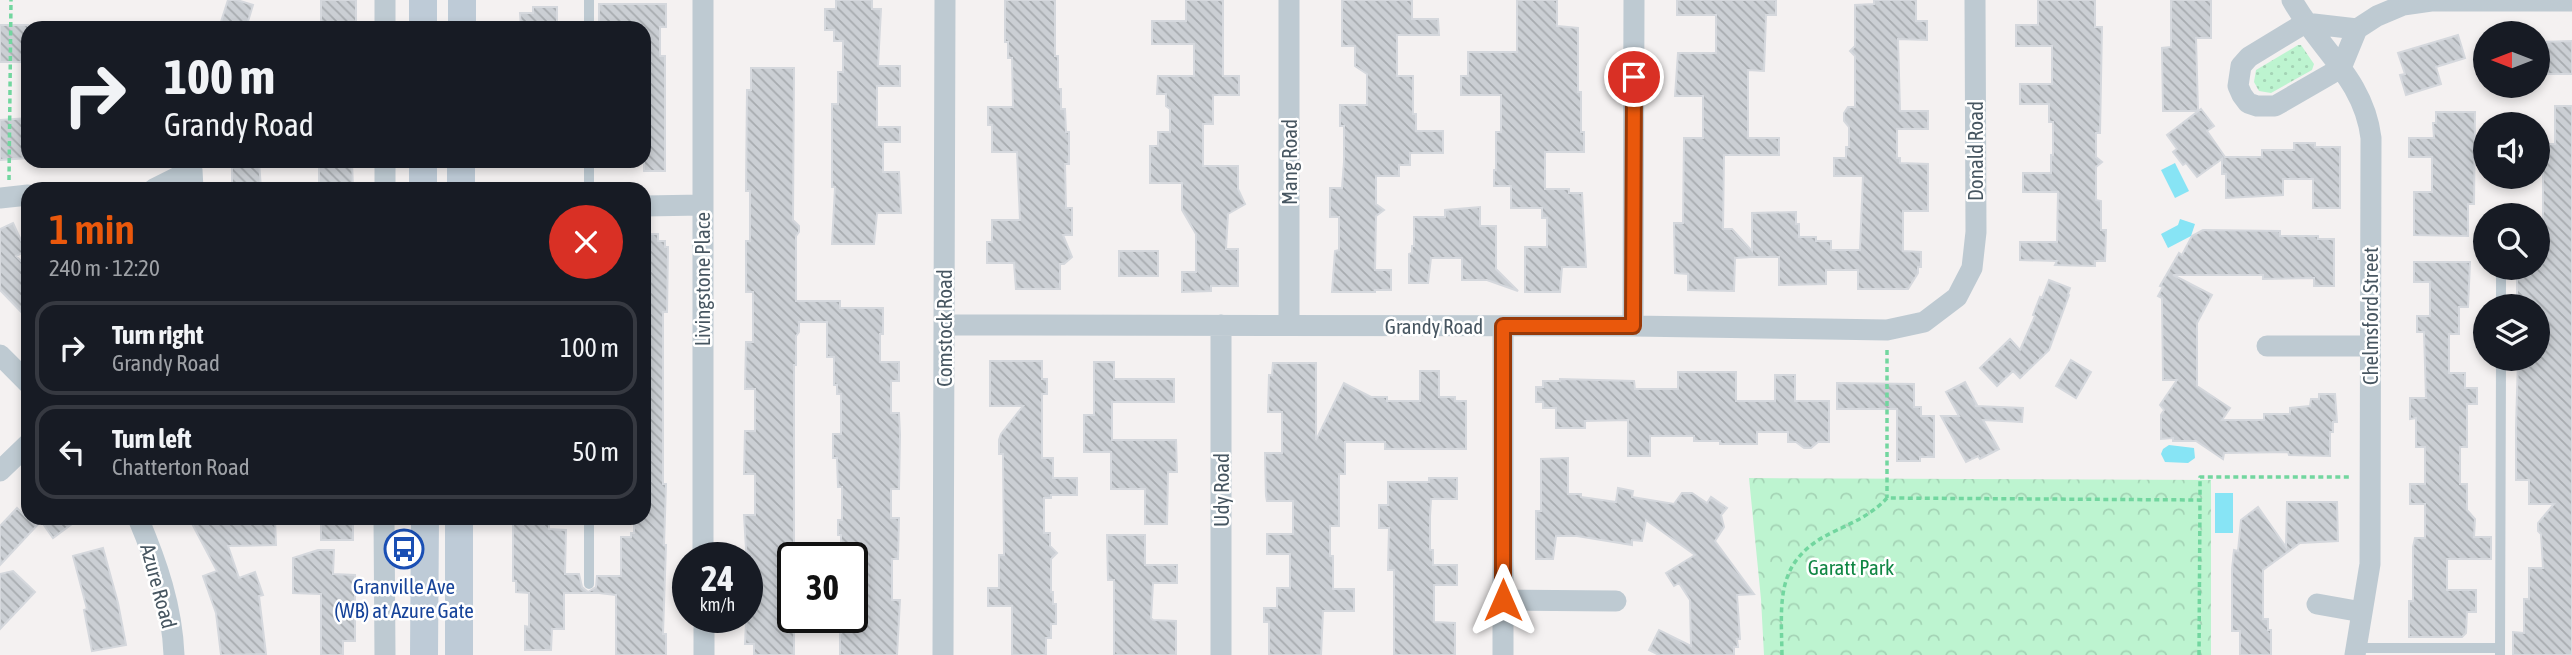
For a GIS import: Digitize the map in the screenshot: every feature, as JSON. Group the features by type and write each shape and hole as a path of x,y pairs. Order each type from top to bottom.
{"main road":[{"path":"423,21 424,0"},
{"path":"462,0 462,21"},
{"path":"425,525 425,655"},
{"path":"459,525 460,655"}],"street":[{"path":"385,21 386,0"},
{"name":"Livingstone Place","path":"703,0 703,542"},
{"name":"Comstock Road","path":"943,655 944,0"},
{"name":"Mang Road","path":"1289,0 1289,325"},
{"path":"1633,326 1634,0"},
{"name":"Donald Road","path":"1957,298 1972,268 1976,232 1975,0"},
{"name":"Chelmsford Street","path":"2292,0 2305,23 2341,68 2365,107 2371,138 2370,564 2356,652"},
{"path":"2357,29 2305,23 2249,57 2241,66 2238,86 2242,95 2248,103 2275,106 2341,68 2357,29 2377,16 2403,5 2431,1 2572,1"},
{"path":"168,182 192,170 193,182"},
{"path":"651,206 702,205"},
{"name":"Grandy Road","path":"944,325 1633,326 1887,330 1924,322 1957,298"},
{"name":"Udy Road","path":"1221,324 1222,655"},
{"path":"1503,326 1503,655"},
{"path":"2267,346 2370,346"},
{"path":"0,355 21,376"},
{"path":"0,471 21,451"},
{"name":"Azure Road","path":"141,525 160,575 170,619 174,655"},
{"path":"384,525 385,655"},
{"path":"1503,600 1616,601"},
{"path":"2317,604 2362,612"},
{"path":"704,633 704,655"}],"lane":[{"path":"589,0 589,21"},
{"path":"2356,652 2500,651 2501,371"},
{"path":"589,525 589,584"}],"path":[{"path":"5,190 10,0"},
{"path":"1783,655 1781,596 1791,567 1814,542 1862,519 1876,510 1887,498 1887,330"},
{"path":"2199,655 2200,477 2370,477"},
{"path":"1887,498 2200,500"}],"green space":[{"path":"2301,45 2314,64 2312,70 2271,93 2259,91 2254,82 2256,70"},
{"name":"Garatt Park","path":"1749,478 2211,480 2211,655 1764,655"}],"water":[{"path":"2175,163 2189,191 2175,198 2161,170"},
{"path":"2180,219 2195,224 2191,236 2168,248 2161,234 2178,225"},
{"path":"2169,445 2194,448 2195,458 2188,463 2165,462 2161,454"},
{"path":"2215,493 2233,493 2233,533 2215,533"}],"building":[{"path":"228,0 253,5 248,21 221,21"},
{"path":"321,0 356,0 356,21 321,21"},
{"path":"836,0 872,0 872,9 881,9 878,66 900,66 900,86 877,86 877,127 900,127 900,142 883,142 883,172 899,172 901,213 877,213 874,244 832,244 835,187 832,187 832,104 838,104 838,72 843,72 843,41 834,41 834,30 825,30 825,9 836,9"},
{"path":"1005,0 1055,0 1058,89 1061,89 1061,109 1065,109 1066,132 1069,132 1069,164 1065,164 1066,208 1072,208 1072,235 1063,235 1072,257 1060,264 1060,289 1016,289 1014,263 987,263 987,242 992,242 992,220 1020,220 1017,152 992,152 992,125 988,125 988,107 1013,107 1012,58 1008,58 1008,42 1005,42"},
{"path":"1186,0 1223,0 1223,76 1239,76 1239,95 1213,95 1213,124 1203,124 1203,166 1238,166 1238,189 1245,204 1228,214 1226,249 1238,249 1238,286 1211,286 1211,291 1182,292 1182,272 1196,272 1196,234 1182,210 1182,183 1150,183 1150,146 1158,146 1158,132 1170,132 1170,109 1166,106 1166,94 1157,94 1158,76 1194,76 1194,44 1152,44 1152,21 1186,21"},
{"path":"1342,0 1412,0 1412,19 1438,19 1439,35 1397,35 1397,76 1413,76 1416,131 1443,131 1443,153 1410,153 1410,165 1399,165 1399,176 1376,176 1376,204 1384,210 1376,216 1375,270 1391,270 1391,290 1332,292 1335,251 1339,250 1339,217 1330,217 1330,188 1342,188 1344,126 1340,126 1340,105 1367,105 1367,74 1355,66 1355,46 1342,46"},
{"path":"1517,0 1557,0 1557,26 1578,28 1578,92 1581,92 1584,152 1545,152 1545,189 1569,189 1569,193 1582,193 1586,267 1562,267 1560,292 1525,292 1525,247 1547,247 1547,218 1542,218 1542,208 1511,208 1511,186 1494,186 1496,132 1501,132 1501,95 1461,95 1461,76 1468,76 1468,52 1517,52"},
{"path":"1677,0 1776,0 1776,15 1766,15 1764,71 1748,70 1748,138 1779,138 1779,155 1724,155 1723,229 1732,229 1752,251 1752,213 1796,212 1799,237 1816,237 1816,241 1831,241 1831,250 1860,250 1863,176 1834,176 1834,158 1846,158 1846,147 1849,147 1849,127 1844,121 1844,113 1848,107 1855,107 1855,56 1850,51 1855,46 1855,5 1874,4 1874,0 1916,0 1916,21 1927,21 1927,40 1898,39 1900,111 1928,111 1928,129 1897,129 1897,158 1900,158 1900,163 1928,164 1928,211 1903,211 1903,251 1921,252 1921,267 1918,267 1918,273 1908,289 1858,289 1858,270 1826,270 1826,284 1779,285 1779,257 1752,257 1735,258 1734,291 1688,290 1688,274 1675,273 1674,223 1683,223 1684,138 1703,138 1703,96 1675,96 1678,53 1716,53 1716,15 1677,15"},
{"path":"2038,0 2095,0 2095,27 2102,27 2100,133 2096,133 2096,157 2102,162 2096,167 2096,200 2101,201 2101,230 2106,230 2105,261 2095,261 2095,266 2055,265 2057,261 2020,260 2020,242 2057,242 2058,192 2023,192 2023,173 2051,173 2053,155 2053,122 2049,122 2049,104 2020,104 2020,84 2052,84 2052,46 2016,46 2016,25 2038,25"},
{"path":"2171,0 2211,0 2211,38 2196,38 2198,111 2163,111 2162,48 2171,47"},
{"path":"599,4 666,4 666,27 660,27 660,56 665,56 665,171 644,171 644,168 651,168 651,21 599,21"},
{"path":"533,7 557,7 557,21 521,21 520,13 533,13"},
{"path":"0,25 21,25 21,62 0,62"},
{"path":"2458,35 2465,58 2436,67 2441,84 2406,95 2400,75 2405,74 2398,53"},
{"path":"2572,41 2572,74 2550,74 2550,42"},
{"path":"751,68 794,68 793,220 799,226 796,236 796,301 840,301 840,308 883,308 880,362 899,362 899,381 891,381 891,413 899,413 900,435 899,489 891,489 891,518 899,518 898,559 892,559 892,600 900,600 897,655 840,655 841,633 868,633 868,542 841,542 841,535 838,535 838,520 842,520 842,487 838,487 837,458 833,458 833,434 841,434 841,394 837,394 837,385 834,385 834,357 827,357 827,322 799,322 796,336 794,542 777,542 777,633 794,633 794,655 754,655 754,644 745,644 745,633 763,633 763,542 746,542 744,515 755,515 755,474 744,474 745,431 755,431 755,389 745,389 746,342 753,342 753,292 746,292 746,241 750,241 750,191 746,191 747,90 751,90"},
{"path":"2555,106 2572,106 2572,655 2513,655 2513,632 2524,633 2524,599 2529,599 2529,568 2543,568 2538,523 2554,504 2529,504 2529,480 2516,480 2516,427 2518,371 2550,371 2550,294 2517,294 2517,280 2550,280 2550,203 2543,203 2543,189 2550,189 2550,144 2555,144"},
{"path":"2201,109 2214,126 2207,131 2225,157 2262,157 2262,150 2294,150 2294,143 2315,143 2315,147 2340,147 2340,208 2313,208 2313,179 2283,179 2283,195 2226,198 2226,174 2222,174 2222,159 2197,177 2173,152 2177,149 2167,135"},
{"path":"2436,112 2473,112 2474,203 2468,204 2468,236 2414,235 2414,192 2432,192 2432,157 2409,157 2409,138 2434,138 2433,123 2436,123"},
{"path":"21,118 21,158 0,160 0,120"},
{"path":"232,168 260,168 260,182 232,182"},
{"path":"319,168 352,168 353,182 319,182"},
{"path":"1480,207 1480,226 1496,226 1496,269 1518,291 1487,280 1462,280 1462,258 1431,258 1428,283 1409,283 1409,254 1414,246 1414,217 1445,217 1445,210"},
{"path":"13,223 21,240 21,254 16,256 21,261 21,312 0,290 0,229"},
{"path":"2203,230 2280,231 2280,236 2318,236 2318,239 2334,239 2334,286 2314,286 2314,278 2173,275 2212,295 2197,323 2197,386 2230,408 2222,420 2264,420 2264,414 2290,414 2290,408 2310,406 2311,399 2319,399 2319,394 2335,394 2337,422 2333,422 2333,432 2330,432 2330,456 2289,455 2288,452 2224,453 2223,459 2196,441 2161,439 2161,415 2164,410 2160,405 2177,380 2163,380 2162,298 2158,296 2163,287 2160,286 2192,236"},
{"path":"651,234 658,234 658,241 665,241 665,247 668,247 667,312 663,312 663,484 666,484 666,545 663,634 666,634 666,655 616,655 616,595 599,593 564,593 564,629 552,629 551,650 525,650 525,626 529,627 529,593 516,592 516,581 513,581 513,525 549,525 549,529 566,530 565,574 579,574 582,587 588,592 596,587 597,576 621,576 621,537 631,537 631,533 634,533 634,525 651,525"},
{"path":"1119,251 1158,251 1158,276 1119,276"},
{"path":"2414,262 2470,262 2468,307 2459,307 2459,334 2449,334 2449,373 2465,373 2465,388 2477,388 2477,404 2467,404 2467,447 2460,447 2460,484 2467,484 2467,510 2475,519 2474,537 2491,537 2491,559 2447,559 2447,590 2476,590 2476,612 2467,612 2466,633 2462,637 2409,637 2409,601 2413,601 2413,547 2415,538 2425,538 2425,504 2410,504 2410,484 2425,484 2425,447 2416,447 2416,418 2410,419 2410,398 2426,398 2424,332 2417,332 2417,316 2430,316 2430,282 2414,282"},
{"path":"2049,280 2070,288 2049,350 2020,378 2013,371 1997,386 1980,368 2010,339 2020,350"},
{"path":"2071,360 2091,372 2076,398 2056,386"},
{"path":"990,361 1042,361 1042,379 1047,379 1047,394 1042,394 1042,458 1053,458 1053,478 1077,478 1077,495 1051,495 1051,498 1044,498 1044,533 1050,533 1050,546 1057,553 1051,559 1051,592 1053,604 1056,604 1056,624 1051,624 1051,638 1046,638 1046,655 1012,655 1012,606 988,606 988,588 999,588 999,555 1004,555 1003,454 999,454 999,440 1023,406 990,406"},
{"path":"1094,362 1114,362 1114,379 1174,379 1174,402 1112,402 1112,440 1176,440 1177,472 1168,472 1167,524 1145,524 1145,489 1111,489 1111,452 1084,452 1084,415 1094,415"},
{"path":"1273,363 1316,363 1316,440 1344,383 1371,397 1387,397 1387,401 1420,401 1420,371 1439,371 1439,397 1455,397 1455,401 1466,401 1466,449 1385,449 1385,442 1345,442 1345,474 1339,474 1339,526 1330,526 1330,556 1333,556 1333,589 1354,589 1354,611 1323,611 1321,655 1269,655 1269,622 1264,622 1264,608 1277,608 1277,588 1290,588 1290,554 1267,554 1267,534 1293,534 1293,501 1267,501 1266,496 1265,453 1282,453 1282,412 1268,412 1269,375 1272,375"},
{"path":"1678,372 1736,372 1736,401 1775,401 1775,375 1795,375 1795,401 1829,401 1829,442 1818,442 1811,448 1804,448 1796,442 1788,442 1788,432 1757,432 1757,444 1694,441 1694,436 1650,436 1650,456 1628,456 1628,420 1585,421 1585,428 1556,428 1556,408 1543,408 1543,402 1536,402 1536,387 1543,387 1543,381 1634,381 1635,389 1678,389"},
{"path":"1965,382 1977,405 1975,406 2023,408 2022,422 1983,420 1999,449 1980,459 1978,456 1966,462 1941,416 1959,416 1946,392"},
{"path":"1837,383 1914,384 1914,407 1921,407 1921,416 1934,416 1934,457 1920,457 1920,461 1897,461 1897,409 1837,409"},
{"path":"1568,458 1568,494 1581,494 1581,497 1616,502 1618,488 1633,491 1632,497 1674,504 1682,493 1692,493 1707,503 1711,497 1727,508 1721,515 1724,527 1715,541 1754,594 1737,595 1740,639 1737,639 1738,647 1734,647 1734,655 1659,655 1649,650 1659,630 1691,646 1690,600 1679,583 1674,586 1666,573 1695,555 1646,520 1642,541 1632,540 1632,545 1577,536 1556,536 1553,559 1536,559 1536,511 1541,511 1541,459"},
{"path":"1429,478 1457,478 1457,499 1431,499 1430,516 1433,565 1457,565 1457,585 1434,585 1434,622 1455,623 1455,655 1394,655 1394,570 1388,570 1389,528 1379,528 1379,505 1388,505 1388,482 1429,482"},
{"path":"2287,502 2337,502 2338,541 2300,543 2263,570 2263,619 2268,619 2268,630 2271,630 2271,655 2240,655 2240,631 2232,631 2232,569 2234,550 2238,551 2241,520 2258,507 2286,547"},
{"path":"17,508 21,512 21,525 37,525 0,565 0,526"},
{"path":"44,525 71,525 53,538"},
{"path":"193,525 275,525 276,545 228,546 239,578 255,572 263,595 259,596 266,654 221,655 216,613 203,576 217,571"},
{"path":"321,525 353,525 353,540 321,540"},
{"path":"1107,535 1145,535 1145,565 1177,565 1177,583 1153,583 1151,618 1176,621 1176,655 1114,655 1114,580 1108,580"},
{"path":"103,548 126,645 92,651 84,610 87,609 73,556"},
{"path":"318,550 334,550 333,574 355,575 355,641 343,641 343,655 321,655 321,594 293,593 293,558"},
{"path":"13,571 35,592 0,629 0,574"}],"place":[{"name":"Granville Ave (WB) at Azure Gate","path":"404,549"}],"route":[{"path":"1503,600 1503,326 1633,326 1634,77"}]}
